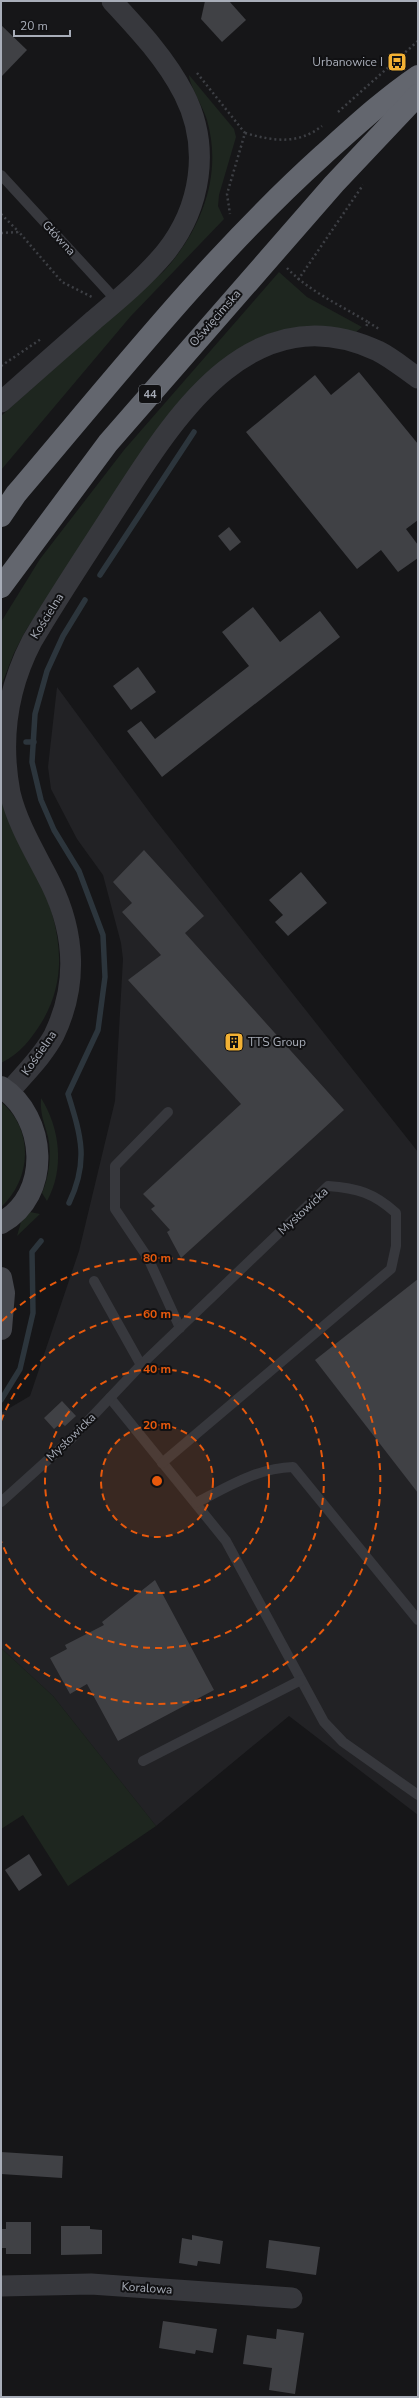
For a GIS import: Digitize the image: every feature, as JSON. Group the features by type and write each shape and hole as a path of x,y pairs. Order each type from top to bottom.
{"highway":[{"path":"1,516 9,500 148,338 262,212 343,137 418,76"},
{"name":"Oświęcimska","path":"26,553 108,443 164,377 334,184 418,95"},
{"path":"1,599 26,553"},
{"name":"44","path":"1,587 26,553"}],"street":[{"path":"1,402 112,295 151,268 169,248 184,224 196,190 200,166 196,125 185,95 170,69 112,1"},
{"name":"Kościelna","path":"5,1090 53,1036 66,1001 72,963 70,937 64,913 18,819 6,778 4,758 4,721 11,688 22,661 52,607 157,443 202,390 236,360 262,347 280,341 301,337 320,337 359,343 379,352 418,378"},
{"path":"1,1223 20,1206 31,1188 38,1168 38,1147 33,1126 23,1108 5,1090"},
{"path":"1,1278 4,1293 1,1329"},
{"name":"Koralowa","path":"1,2286 91,2284 292,2298"}],"lane":[{"name":"Główna","path":"1,175 112,295"},
{"path":"168,1112 115,1166 115,1209 148,1258 180,1328"},
{"name":"Mysłowicka","path":"1,1502 71,1440 141,1365 328,1186 352,1188 381,1199 396,1213 396,1246 391,1269 162,1463"},
{"path":"94,1281 141,1365"},
{"path":"110,1398 226,1541 324,1722 343,1742 418,1795"},
{"path":"196,1503 254,1474 276,1468 293,1467 418,1620"},
{"path":"143,1761 301,1680"}],"path":[{"path":"333,117 418,41"},
{"path":"193,69 245,133 272,140 293,140 317,130 328,121"},
{"path":"230,214 227,194 245,133"},
{"path":"298,280 367,179"},
{"path":"1,214 19,232 62,282 88,293 94,300 112,295"},
{"path":"1,233 19,232"},
{"path":"285,267 298,280 321,296 368,322 359,343"},
{"path":"1,366 42,338"}],"shaded area":[{"path":"189,75 234,129 236,137 219,195 218,206 224,219 130,317 1,470 1,416 164,271 189,238 198,220 210,182 212,161 211,141 207,120 191,84"},
{"path":"279,272 307,297 362,327 356,332 326,328 300,328 276,332 254,340 234,352 214,367 175,407 26,630 14,653 1,686 1,622 40,559 124,450"},
{"path":"57,687 153,817 418,1152 418,1815 289,1716 156,1826 53,1696 1,1648 1,1413 30,1396 79,1251 115,1101 123,959 121,943 103,875 77,839 51,789 48,767"},
{"path":"1,799 40,879 50,907 57,935 59,963 55,992 43,1020 25,1045 14,1055 1,1063"},
{"path":"41,1098 52,1122 58,1149 56,1176 53,1189 47,1201 42,1193 48,1173 50,1151 42,1114"},
{"path":"1,1102 12,1113 19,1126 24,1140 25,1154 19,1183 11,1196 1,1207"},
{"path":"30,1212 40,1214 17,1236 21,1222"},
{"path":"1,1648 53,1696 156,1826 68,1886 23,1815 1,1829"}],"building":[{"path":"205,1 229,1 246,20 222,42 201,19"},
{"path":"1,25 27,50 1,77"},
{"path":"359,372 418,444 418,520 406,529 418,545 418,558 398,572 381,550 357,569 246,432 315,375 331,395"},
{"path":"229,527 241,542 230,551 218,536"},
{"path":"253,607 280,642 320,611 340,637 162,777 127,731 141,721 155,739 249,666 222,632"},
{"path":"138,667 156,692 131,710 113,686"},
{"name":"TTS Group","path":"144,850 204,916 185,933 344,1110 181,1258 167,1232 170,1230 151,1209 155,1206 143,1194 241,1104 128,980 161,955 122,912 132,903 113,882"},
{"path":"301,872 327,903 288,936 275,922 283,915 269,900"},
{"path":"418,1279 418,1493 315,1360"},
{"path":"62,1401 76,1416 65,1426 61,1423 54,1429 44,1418"},
{"path":"155,1580 214,1690 118,1741 87,1684 70,1694 50,1658 67,1649 65,1645 104,1625 102,1622"},
{"path":"29,1854 42,1875 19,1891 5,1870"},
{"path":"1,2152 63,2156 62,2178 1,2174"},
{"path":"6,2222 31,2222 31,2254 6,2254 6,2248 1,2248 1,2229 6,2229"},
{"path":"61,2226 90,2226 90,2229 102,2230 102,2254 61,2255"},
{"path":"192,2235 223,2241 220,2264 198,2261 197,2266 179,2263 182,2238 192,2240"},
{"path":"269,2240 320,2247 316,2275 266,2268"},
{"path":"163,2321 217,2329 213,2353 196,2350 195,2354 159,2348"},
{"path":"277,2329 304,2333 295,2394 269,2390 272,2368 243,2364 247,2335 276,2339"}],"waterway":[{"path":"100,575 194,432"},
{"path":"69,1203 79,1174 81,1148 68,1094 98,1030 105,977 103,935 79,871 54,830 41,800 32,762 35,714 47,671 63,636 85,600"},
{"path":"26,742 34,742"},
{"path":"1,1400 20,1369 33,1313 32,1252 41,1241"}],"place":[{"name":"Urbanowice I","path":"397,62"},
{"name":"TTS Group","path":"234,1042"}]}
